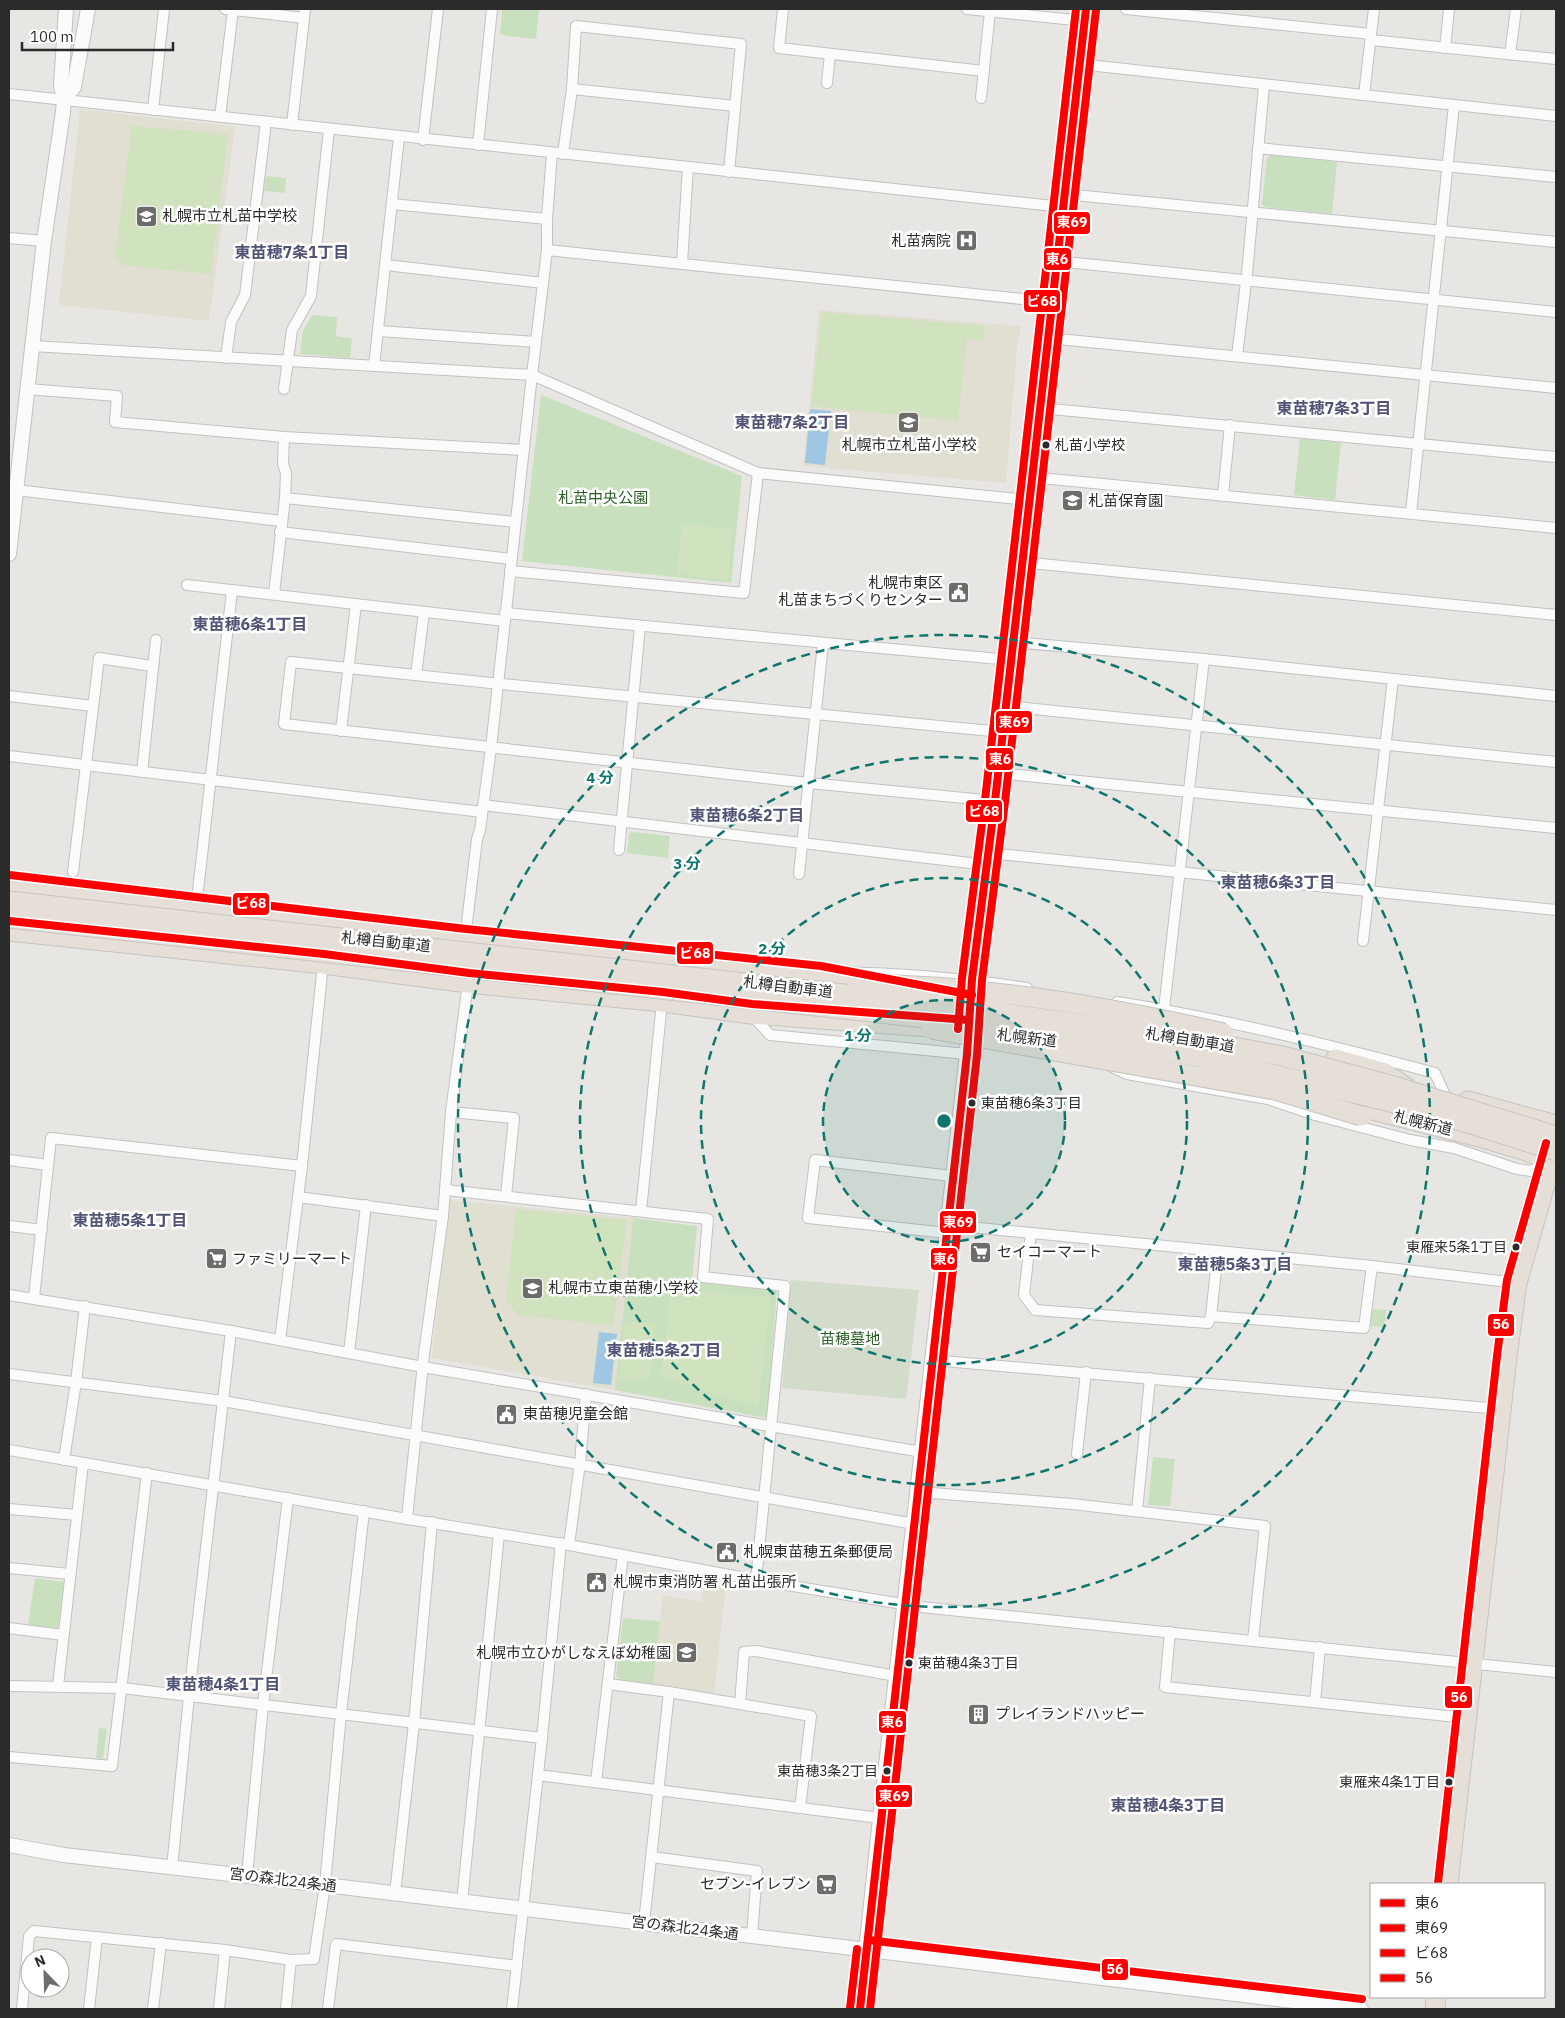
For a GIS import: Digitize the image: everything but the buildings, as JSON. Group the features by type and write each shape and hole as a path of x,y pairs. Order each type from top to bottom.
{"highway":[{"name":"札幌新道","path":"9,886 465,938 776,986 820,976 1300,1067 1351,1079 1445,1095 1556,1125"},
{"name":"札樽自動車道","path":"9,901 960,1007 1213,1043 1282,1056 1397,1087 1556,1136"},
{"name":"札樽自動車道","path":"9,918 776,986 1196,1056 1391,1102 1468,1123 1555,1155"},
{"name":"札幌新道","path":"9,931 323,964 468,983 662,1002 751,1014 968,1030 1145,1053 1555,1155"},
{"path":"776,986 909,985 1007,994 1165,1020 1335,1059 1385,1073 1407,1088"},
{"path":"776,986 978,1038 1275,1090 1428,1135 1479,1137"},
{"path":"1448,1883 1501,1409 1517,1283 1555,1155"}],"street":[{"path":"9,554 10,525 16,490 13,471 28,389 44,241 64,99 61,86 66,9"},
{"path":"64,99 74,86 88,9"},
{"path":"153,110 164,9"},
{"path":"220,117 229,9 305,13 292,125"},
{"path":"423,140 438,9"},
{"path":"478,145 492,9"},
{"path":"783,9 779,48 984,71"},
{"path":"860,2009 967,1054 972,979 988,859 1085,15 966,9"},
{"path":"1126,9 1371,37 1445,48 1556,59"},
{"path":"1364,95 1374,9"},
{"path":"1445,48 1449,9"},
{"path":"1510,54 1516,9"},
{"path":"981,98 990,11"},
{"path":"465,938 477,839 492,748 515,522 547,250 547,219 558,153 572,90 576,26 741,44 729,172"},
{"path":"827,83 830,54"},
{"path":"1079,64 1556,116"},
{"path":"1237,356 1264,85"},
{"path":"572,90 735,106"},
{"path":"9,94 729,172 1063,201 1252,213 1556,242"},
{"path":"1411,513 1420,443 1454,105"},
{"path":"226,358 231,322 245,296 266,122"},
{"path":"284,389 292,330 311,296 329,129"},
{"path":"374,366 399,137"},
{"path":"1258,148 1556,176"},
{"path":"682,263 688,167"},
{"path":"392,204 547,219"},
{"path":"9,238 44,241"},
{"path":"547,250 1051,302"},
{"path":"1056,261 1556,312"},
{"path":"386,265 543,283"},
{"path":"379,331 536,342"},
{"path":"1048,338 1556,388"},
{"path":"32,346 532,375 758,473 1028,500"},
{"path":"28,389 117,396 115,422 284,437 524,450"},
{"path":"1040,408 1556,457"},
{"path":"1223,496 1230,425"},
{"path":"274,594 285,498 284,437"},
{"path":"510,571 744,592 758,473"},
{"path":"1031,477 1556,528"},
{"path":"16,490 281,521"},
{"path":"285,498 515,522"},
{"path":"280,532 511,559"},
{"path":"1021,562 1556,615"},
{"path":"187,585 424,612 640,626 1010,660"},
{"path":"196,908 232,591"},
{"path":"341,731 356,604"},
{"path":"416,675 424,612"},
{"path":"619,850 640,626"},
{"path":"142,772 156,640"},
{"path":"1012,642 1204,659 1556,696"},
{"path":"799,874 823,643"},
{"path":"73,872 99,658 152,666"},
{"path":"1164,1009 1204,659"},
{"path":"994,801 809,783 284,724 291,662 498,684 1002,732"},
{"path":"1363,941 1393,679"},
{"path":"9,696 93,706"},
{"path":"1005,706 1556,762"},
{"path":"9,756 209,781 622,822 803,843 1180,873 1556,910 1556,905"},
{"path":"997,774 1556,828"},
{"path":"280,1340 302,1166 323,964"},
{"path":"776,986 887,972 972,979 1164,1009 1341,1048 1435,1073 1445,1095"},
{"path":"407,1519 423,1366 446,1190 451,1112 468,983"},
{"path":"641,1211 662,1002"},
{"path":"751,1014 770,1035 967,1054"},
{"path":"1089,1046 1114,1069 1127,1074 1268,1099 1315,1115 1400,1137 1454,1148 1517,1169 1531,1171 1555,1155"},
{"path":"451,1112 514,1118 506,1196"},
{"path":"34,1298 51,1138 302,1166"},
{"path":"9,1160 48,1165"},
{"path":"952,1176 815,1160 808,1218 947,1229 1031,1233 1372,1266 1517,1283"},
{"path":"446,1190 708,1219 703,1277 786,1286 756,1580"},
{"path":"298,1197 443,1216"},
{"path":"349,1353 366,1205"},
{"path":"9,1226 42,1230"},
{"path":"1031,1233 1024,1295 1035,1310 1208,1323 1211,1316 1218,1251"},
{"path":"1211,1316 1364,1328 1372,1266"},
{"path":"9,1295 232,1331 922,1452"},
{"path":"64,1460 85,1306"},
{"path":"172,1868 189,1696 232,1331"},
{"path":"932,1360 1501,1409"},
{"path":"1077,1454 1086,1372"},
{"path":"9,1374 223,1401 580,1463 914,1524"},
{"path":"1137,1512 1150,1378"},
{"path":"512,2009 565,1544 580,1463 586,1394"},
{"path":"9,1450 407,1519 565,1544 756,1580 904,1604 1556,1672"},
{"path":"58,1686 83,1463"},
{"path":"9,1757 112,1766 147,1473"},
{"path":"918,1487 932,1493 1265,1526 1253,1640"},
{"path":"247,1876 263,1706 288,1498"},
{"path":"9,1509 77,1515"},
{"path":"22,2009 29,1936 34,1931 225,1950 291,1960 314,1960 325,1885 341,1714 364,1511"},
{"path":"394,1894 414,1723 432,1522"},
{"path":"462,1902 499,1534"},
{"path":"596,1782 623,1555"},
{"path":"9,1568 70,1574"},
{"path":"9,1628 63,1635"},
{"path":"1170,1632 1165,1687 1467,1718"},
{"path":"1315,1702 1320,1647"},
{"path":"740,1704 744,1652 756,1650 896,1676"},
{"path":"608,1684 670,1692 811,1716 800,1808"},
{"path":"9,1686 122,1688 542,1738"},
{"path":"644,1923 670,1692"},
{"path":"538,1775 880,1818"},
{"name":"宮の森北24条通","path":"9,1846 64,1855 1361,2009"},
{"path":"652,1857 757,1871 752,1936"},
{"path":"89,2009 98,1937"},
{"path":"153,2009 160,1943"},
{"path":"328,2009 336,1944 517,1966"},
{"path":"219,2009 225,1950"},
{"path":"286,2009 291,1960"}],"shaded area":[{"name":"札幌市立札苗中学校","path":"80,109 235,127 209,321 59,305"},
{"name":"札幌市立札苗小学校","path":"819,310 1021,326 1017,347 1006,483 803,466"},
{"name":"札幌市立東苗穂小学校","path":"449,1200 633,1218 615,1390 432,1358"},
{"name":"札幌市立ひがしなえぼ幼稚園","path":"705,1580 726,1583 714,1693 653,1684 663,1595 701,1602"}],"green space":[{"path":"502,9 539,9 536,39 500,35"},
{"path":"132,126 228,134 211,274 121,265 115,257"},
{"path":"1271,155 1337,162 1332,214 1265,207 1262,204 1267,158"},
{"path":"266,176 286,178 285,193 264,191"},
{"path":"822,312 985,326 984,339 967,339 958,421 811,406"},
{"path":"312,315 337,317 336,336 352,338 350,358 300,354 303,331"},
{"name":"札苗中央公園","path":"541,395 742,476 731,583 522,561"},
{"path":"1300,438 1341,443 1335,500 1294,495"},
{"path":"682,524 732,529 728,580 677,574"},
{"path":"632,832 670,836 668,858 627,853 629,834"},
{"path":"516,1209 627,1220 613,1326 518,1315 506,1300"},
{"path":"633,1218 697,1226 692,1281 777,1291 767,1418 615,1390"},
{"name":"苗穂墓地","path":"791,1280 919,1290 906,1399 782,1388"},
{"path":"672,1290 770,1297 758,1407 661,1378"},
{"path":"1372,1309 1386,1310 1384,1327 1370,1326"},
{"path":"625,1321 655,1324 649,1381 619,1378"},
{"path":"1153,1457 1175,1459 1170,1506 1148,1505"},
{"path":"35,1578 64,1582 58,1629 28,1626"},
{"path":"623,1618 660,1621 653,1684 620,1680 616,1676"},
{"path":"99,1728 107,1729 103,1759 96,1758"}],"water":[{"path":"810,409 831,411 825,465 805,463"},
{"path":"599,1332 617,1334 611,1385 593,1383"}],"transit line":[{"name":"ビ68","path":"958,1029 962,978 985,800 1076,9"},
{"name":"東6","path":"860,2009 967,1054 972,979 995,801 1086,9"},
{"name":"東69","path":"870,2009 977,1055 982,980 1005,802 1096,10"},
{"name":"ビ68","path":"10,875 466,929 821,966 972,995"},
{"name":"ビ68","path":"10,921 324,954 469,973 663,992 752,1004 969,1020"},
{"name":"56","path":"1438,1883 1507,1280 1546,1143"},
{"name":"56","path":"868,1940 1362,1999"},
{"name":"56","path":"850,2008 857,1949"}],"place":[{"name":"札幌市立札苗中学校","path":"146,216"},
{"name":"札苗病院","path":"967,241"},
{"name":"札幌市立札苗小学校","path":"909,422"},
{"name":"札苗小学校","path":"1046,445"},
{"name":"札苗保育園","path":"1072,501"},
{"name":"札幌市東区 札苗まちづくりセンター","path":"959,592"},
{"name":"東苗穂6条3丁目","path":"972,1103"},
{"name":"東雁来5条1丁目","path":"1516,1247"},
{"name":"セイコーマート","path":"981,1252"},
{"name":"ファミリーマート","path":"216,1259"},
{"name":"札幌市立東苗穂小学校","path":"532,1288"},
{"name":"東苗穂児童会館","path":"507,1414"},
{"name":"札幌東苗穂五条郵便局","path":"727,1552"},
{"name":"札幌市東消防署 札苗出張所","path":"597,1582"},
{"name":"札幌市立ひがしなえぼ幼稚園","path":"687,1653"},
{"name":"東苗穂4条3丁目","path":"909,1663"},
{"name":"プレイランドハッピー","path":"979,1714"},
{"name":"東苗穂3条2丁目","path":"887,1771"},
{"name":"東雁来4条1丁目","path":"1449,1782"},
{"name":"セブン-イレブン","path":"827,1884"}],"district":[{"name":"東苗穂7条1丁目","path":"292,252"},
{"name":"東苗穂7条3丁目","path":"1334,408"},
{"name":"東苗穂7条2丁目","path":"792,422"},
{"name":"東苗穂6条1丁目","path":"250,624"},
{"name":"東苗穂6条2丁目","path":"747,815"},
{"name":"東苗穂6条3丁目","path":"1278,882"},
{"name":"東苗穂5条1丁目","path":"130,1220"},
{"name":"東苗穂5条3丁目","path":"1235,1264"},
{"name":"東苗穂5条2丁目","path":"664,1350"},
{"name":"東苗穂4条1丁目","path":"223,1684"},
{"name":"東苗穂4条3丁目","path":"1168,1805"}]}
